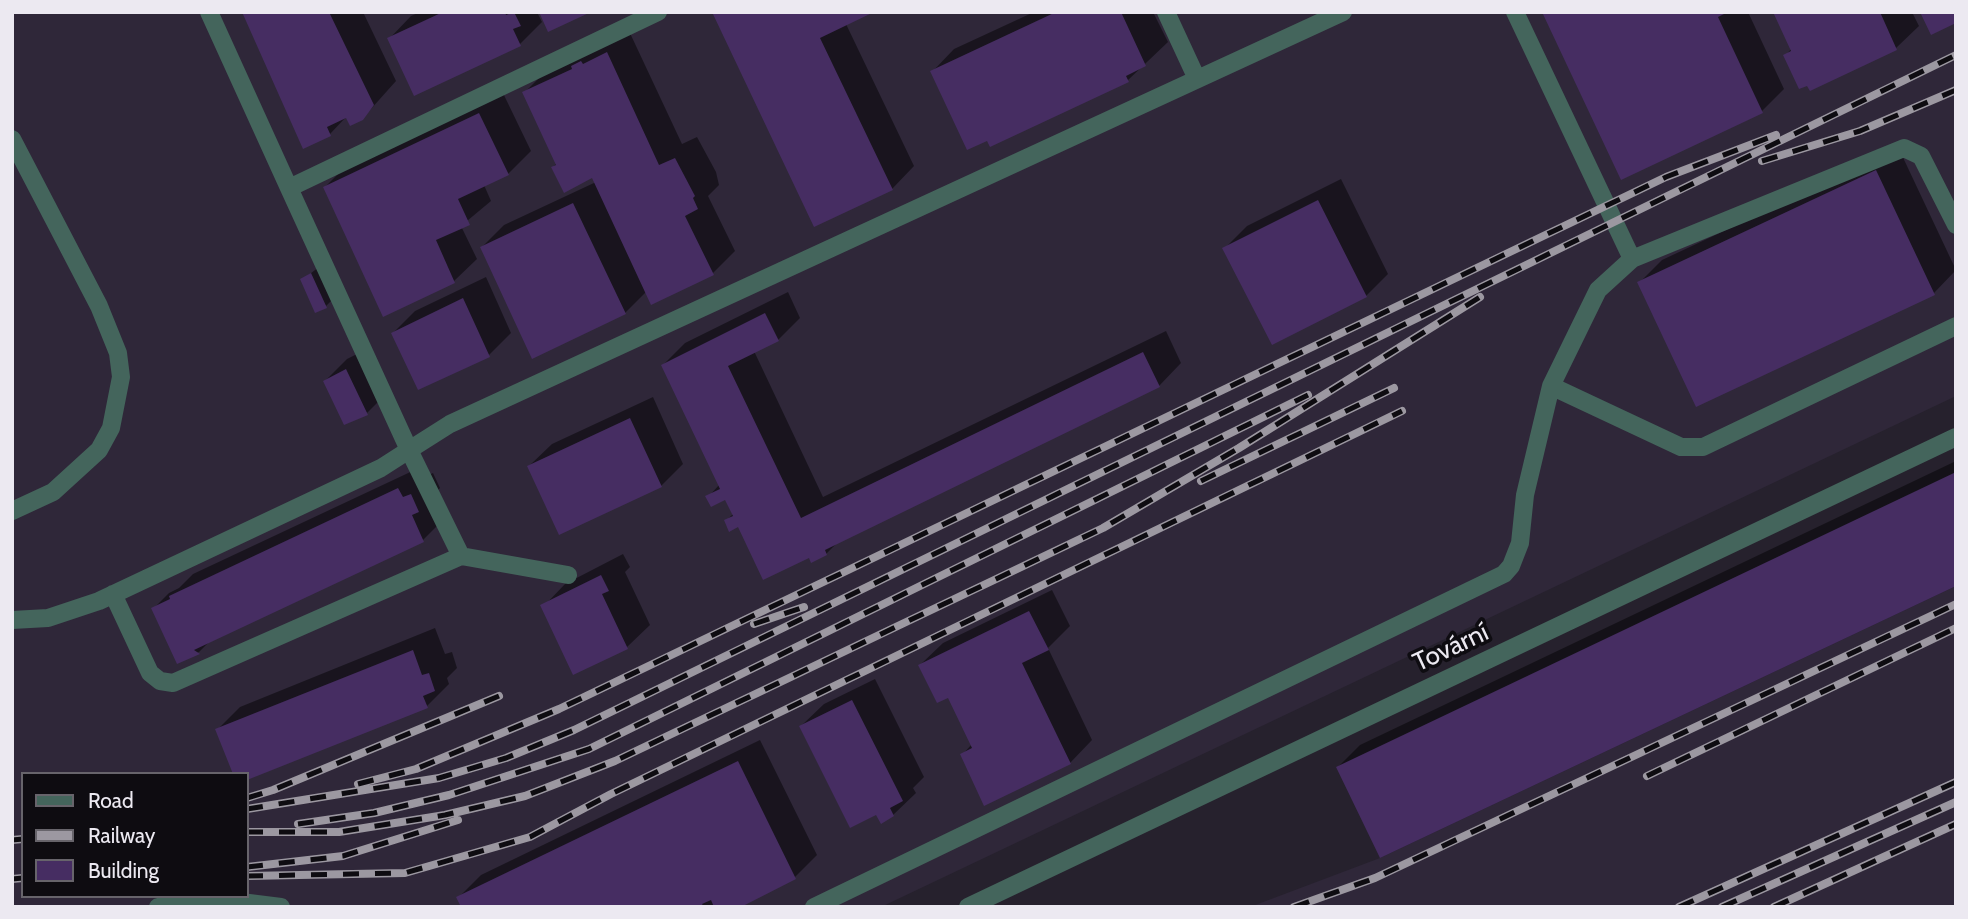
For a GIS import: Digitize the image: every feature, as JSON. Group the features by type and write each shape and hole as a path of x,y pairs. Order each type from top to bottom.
{"street":[{"path":"209,12 409,450 461,556"},
{"path":"289,188 658,12"},
{"path":"1166,12 1197,79"},
{"path":"12,620 48,618 113,594 381,468 450,424 1343,12"},
{"path":"1515,12 1632,259"},
{"path":"12,139 99,306 118,353 121,377 111,428 99,450 54,492 12,512"},
{"path":"814,907 1504,574 1511,566 1520,543 1525,495 1551,386 1598,290 1632,259 1905,148 1921,156 1956,225"},
{"path":"1551,386 1681,447 1703,447 1956,326"},
{"name":"Tovární","path":"968,907 1956,437"},
{"path":"113,594 150,673 160,681 173,683 461,556 568,575"},
{"path":"158,907 233,901 281,907"}],"shaded area":[{"path":"12,12 1956,12 1956,396 881,907 12,907"},
{"path":"1956,586 1956,907 1250,907 1380,858"}],"building":[{"path":"242,12 329,12 374,105 363,120 350,126 346,118 327,127 331,136 303,149"},
{"path":"443,12 505,12 506,15 514,12 521,26 513,29 521,46 414,96 387,38"},
{"path":"539,12 591,12 548,32"},
{"path":"712,12 874,12 820,38 893,190 814,227"},
{"path":"1056,12 1121,12 1146,66 1126,76 1129,82 990,147 987,141 967,150 930,71"},
{"path":"1542,12 1728,12 1718,17 1763,113 1621,180"},
{"path":"1773,12 1880,12 1897,50 1810,91 1807,86 1799,89 1783,55 1791,51"},
{"path":"1920,12 1956,12 1956,23 1931,35"},
{"path":"607,52 659,165 675,158 695,196 693,198 698,209 685,216 714,275 651,305 592,178 564,193 551,167 556,165 522,92 572,69 571,66 581,61 583,64"},
{"path":"479,113 509,175 458,199 470,225 436,240 455,283 383,317 323,187"},
{"path":"1876,170 1935,295 1696,407 1637,282"},
{"path":"1318,200 1367,297 1272,345 1222,248"},
{"path":"573,203 626,314 532,359 480,247"},
{"path":"311,273 327,308 315,313 300,279"},
{"path":"463,298 490,357 418,390 391,333"},
{"path":"765,313 779,341 728,366 801,518 1143,352 1160,387 825,550 827,555 811,563 809,558 763,580 738,527 729,532 724,520 733,516 725,500 711,507 705,496 720,489 661,365"},
{"path":"346,369 368,415 344,425 323,381"},
{"path":"630,418 662,487 559,535 527,466"},
{"path":"1956,472 1956,586 1380,858 1336,767"},
{"path":"398,488 403,497 411,494 419,512 412,515 424,542 194,650 200,654 177,664 151,608 170,599 169,596"},
{"path":"601,575 609,591 602,594 628,649 573,675 540,605"},
{"path":"1029,611 1049,650 1022,663 1071,764 984,806 960,754 972,748 948,698 937,703 918,665"},
{"path":"413,650 422,675 429,673 435,691 423,696 428,708 248,780 248,772 232,772 215,729"},
{"path":"852,700 903,801 890,808 894,816 881,824 876,815 850,828 799,726"},
{"path":"738,761 796,879 741,907 714,907 711,900 702,904 704,907 461,907 456,897"}],"railway":[{"path":"248,809 439,778 506,758 574,730 1956,55"},
{"path":"1762,161 1860,131 1956,90"},
{"path":"358,784 416,769 559,709 1666,177 1776,135"},
{"path":"248,832 339,832 445,815 525,796 615,761 1103,528 1239,448 1480,297"},
{"path":"1201,481 1394,388"},
{"path":"298,824 374,813 449,795 589,749 1308,395"},
{"path":"248,876 405,873 530,837 611,794 1402,411"},
{"path":"1294,907 1375,878 1956,604"},
{"path":"754,624 804,607"},
{"path":"1647,776 1956,628"},
{"path":"248,798 273,790 499,696"},
{"path":"1679,907 1956,782"},
{"path":"1722,907 1956,802"},
{"path":"248,867 343,856 458,820"},
{"path":"1774,907 1956,824"},
{"path":"12,840 21,839"},
{"path":"12,879 21,878"}]}
